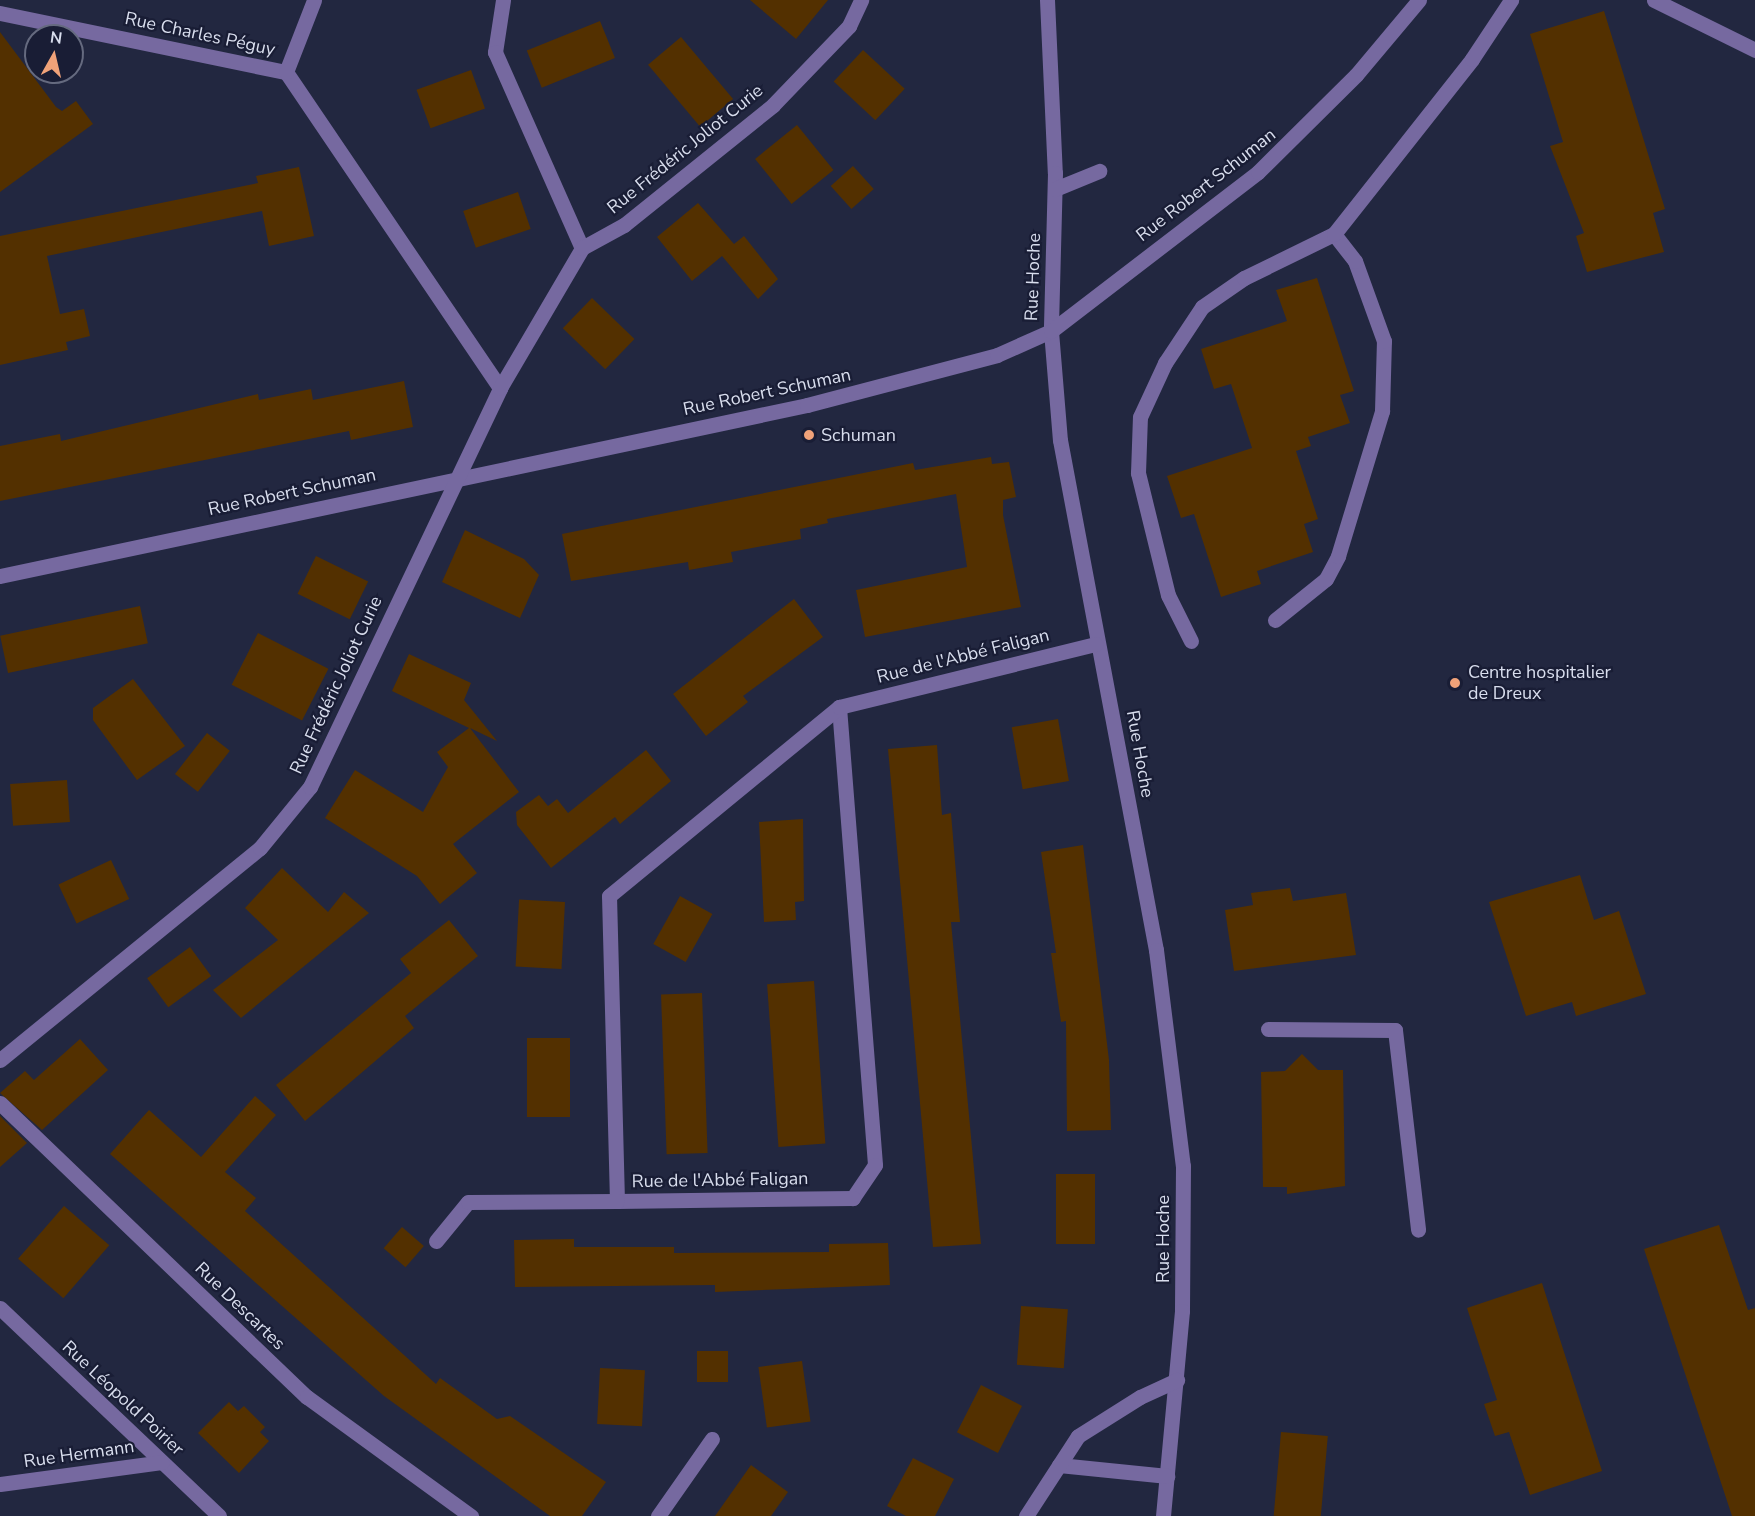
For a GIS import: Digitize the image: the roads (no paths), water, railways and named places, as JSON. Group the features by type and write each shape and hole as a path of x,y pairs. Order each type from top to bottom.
{"street":[{"path":"315,0 286,72 500,388"},
{"path":"503,0 495,52 582,248"},
{"name":"Rue Frédéric Joliot Curie","path":"0,1060 260,848 310,787 456,476 500,388 582,248 624,225 773,105 849,26 861,0"},
{"name":"Rue Hoche","path":"1047,0 1055,189 1051,331 1060,440 1095,644 1156,951 1183,1166 1178,1380 1163,1516"},
{"name":"Rue Robert Schuman","path":"0,576 456,476 908,381 997,355 1051,331 1292,142 1419,0"},
{"path":"1191,641 1167,595 1138,473 1140,417 1182,330 1202,307 1244,278 1334,234 1472,59 1511,0"},
{"path":"1654,0 1755,50"},
{"name":"Rue Charles Péguy","path":"0,13 286,72"},
{"path":"1055,189 1099,171"},
{"path":"1275,620 1326,579 1338,556 1382,411 1384,341 1355,261 1334,234"},
{"name":"Rue de l'Abbé Faligan","path":"839,707 875,1165 853,1198 617,1201 609,896 839,707 1095,644"},
{"path":"1268,1029 1395,1030 1418,1230"},
{"name":"Rue Descartes","path":"0,1103 307,1396 471,1516"},
{"path":"436,1241 468,1202 617,1201"},
{"name":"Rue Léopold Poirier","path":"0,1308 219,1516"},
{"path":"1026,1516 1078,1436 1140,1397 1178,1380"},
{"path":"658,1516 712,1439"},
{"name":"Rue Hermann","path":"0,1484 162,1462"},
{"path":"1059,1466 1167,1476"}],"place":[{"name":"Schuman","path":"809,435"},
{"name":"Centre hospitalier de Dreux","path":"1455,683"}]}
